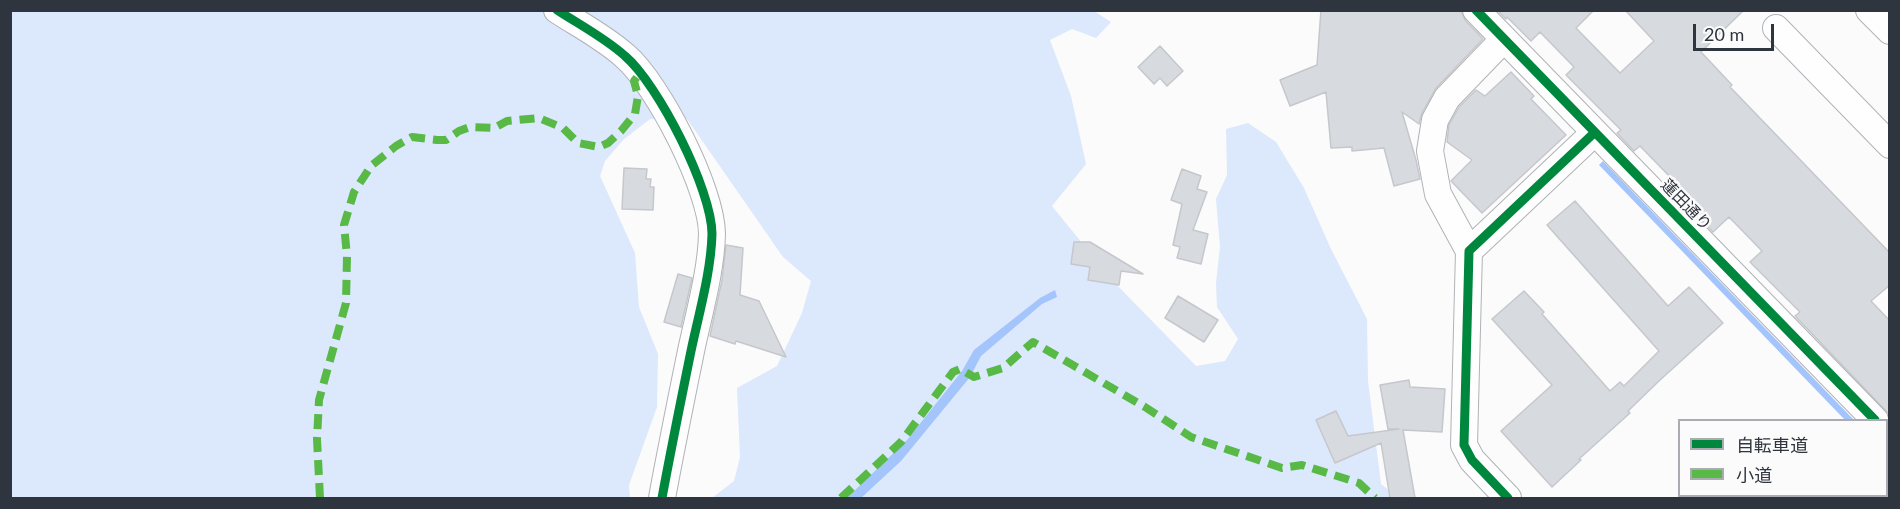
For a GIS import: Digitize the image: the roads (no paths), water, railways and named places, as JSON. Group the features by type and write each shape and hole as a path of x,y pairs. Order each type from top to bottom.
{"street":[{"path":"556,10 613,46 626,56 646,78 678,135 705,195 712,233 705,290 662,498"},
{"name":"蓮田通り","path":"1476,10 1593,133 1874,419"},
{"path":"1869,10 1890,31"},
{"path":"1776,28 1890,145"},
{"path":"1503,39 1447,98 1435,120 1430,151 1438,194 1469,251 1464,445 1472,460 1508,498"},
{"path":"1469,251 1593,133"}],"water":[{"path":"1603,161 1853,419 1844,419 1599,165"},
{"path":"1055,290 1057,297 1042,304 981,356 970,377 901,461 861,498 847,498 907,440 962,371 974,350 1040,298"}]}
